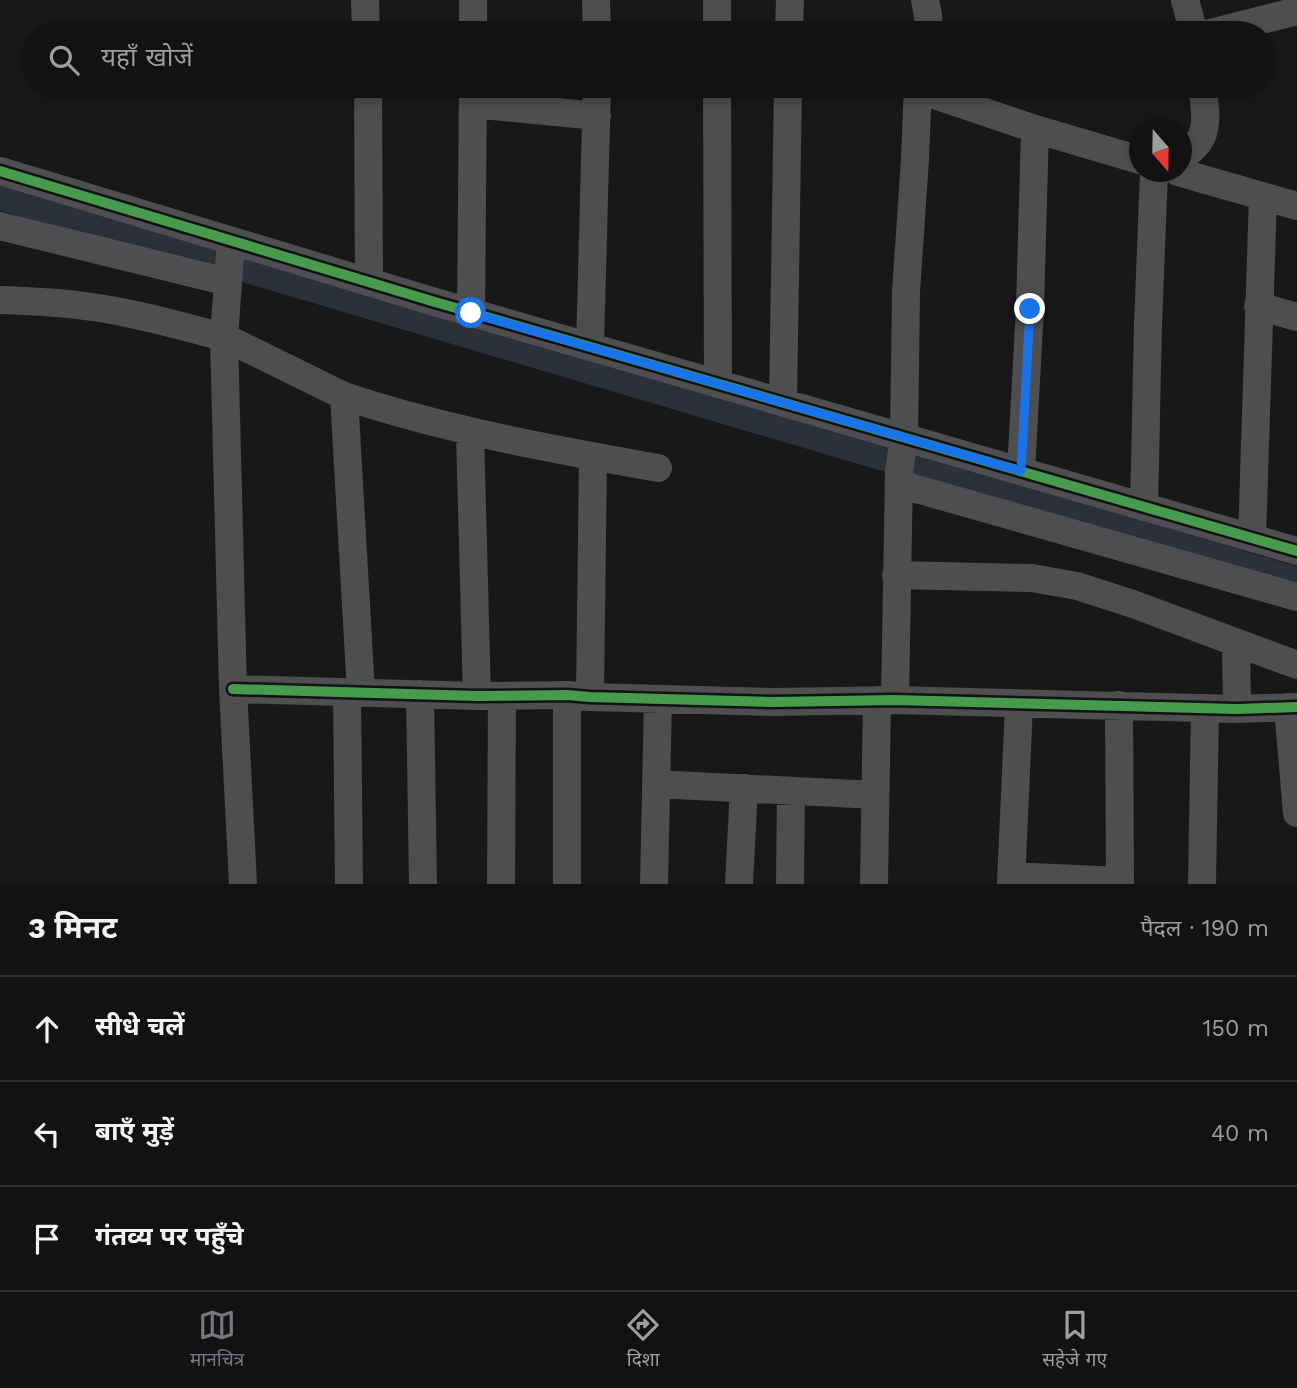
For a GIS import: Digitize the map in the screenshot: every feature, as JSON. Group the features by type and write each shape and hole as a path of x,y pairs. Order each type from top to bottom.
{"street":[{"path":"365,0 366,21"},
{"path":"473,0 473,21"},
{"path":"596,0 597,21"},
{"path":"717,0 717,21"},
{"path":"789,21 790,0"},
{"path":"925,0 928,21"},
{"path":"1185,0 1191,21"},
{"path":"1257,21 1297,11"},
{"path":"368,98 369,282"},
{"path":"471,313 473,98"},
{"path":"491,98 597,116"},
{"path":"590,347 597,98"},
{"path":"717,98 718,384"},
{"path":"783,402 788,98"},
{"path":"874,884 875,794 897,575 906,292 918,98"},
{"path":"947,98 1035,129 1129,157"},
{"path":"1192,150 1200,141 1205,125 1204,98"},
{"path":"1021,471 1030,309 1035,129"},
{"path":"0,171 471,313 783,402 901,460 1297,597"},
{"path":"1192,176 1297,206"},
{"path":"1144,507 1154,182"},
{"path":"1252,538 1263,196"},
{"path":"0,226 228,282"},
{"path":"231,241 224,337 233,689 243,884"},
{"path":"0,300 68,303 93,307 224,337 344,396 374,406 470,432 658,468"},
{"path":"1258,306 1297,317"},
{"path":"344,396 354,692 349,884"},
{"path":"470,432 500,884"},
{"path":"567,884 593,457"},
{"path":"901,460 1021,471 1297,551"},
{"path":"897,575 1032,578 1077,586 1297,665"},
{"path":"1236,643 1237,709"},
{"path":"233,689 773,702 886,700 1237,709 1292,707 1297,813"},
{"path":"420,694 423,884"},
{"path":"654,884 658,699"},
{"path":"1019,704 1011,880 1120,882 1119,705"},
{"path":"1202,884 1205,708"},
{"path":"656,784 875,794"},
{"path":"739,884 744,788"},
{"path":"790,884 791,791"}],"waterway":[{"path":"0,197 1297,580"}],"cycle path":[{"path":"0,171 435,302 1297,551"},
{"path":"233,689 773,702 895,700 1237,709 1297,707"}],"route":[{"path":"471,313 1021,471 1030,309"}]}
